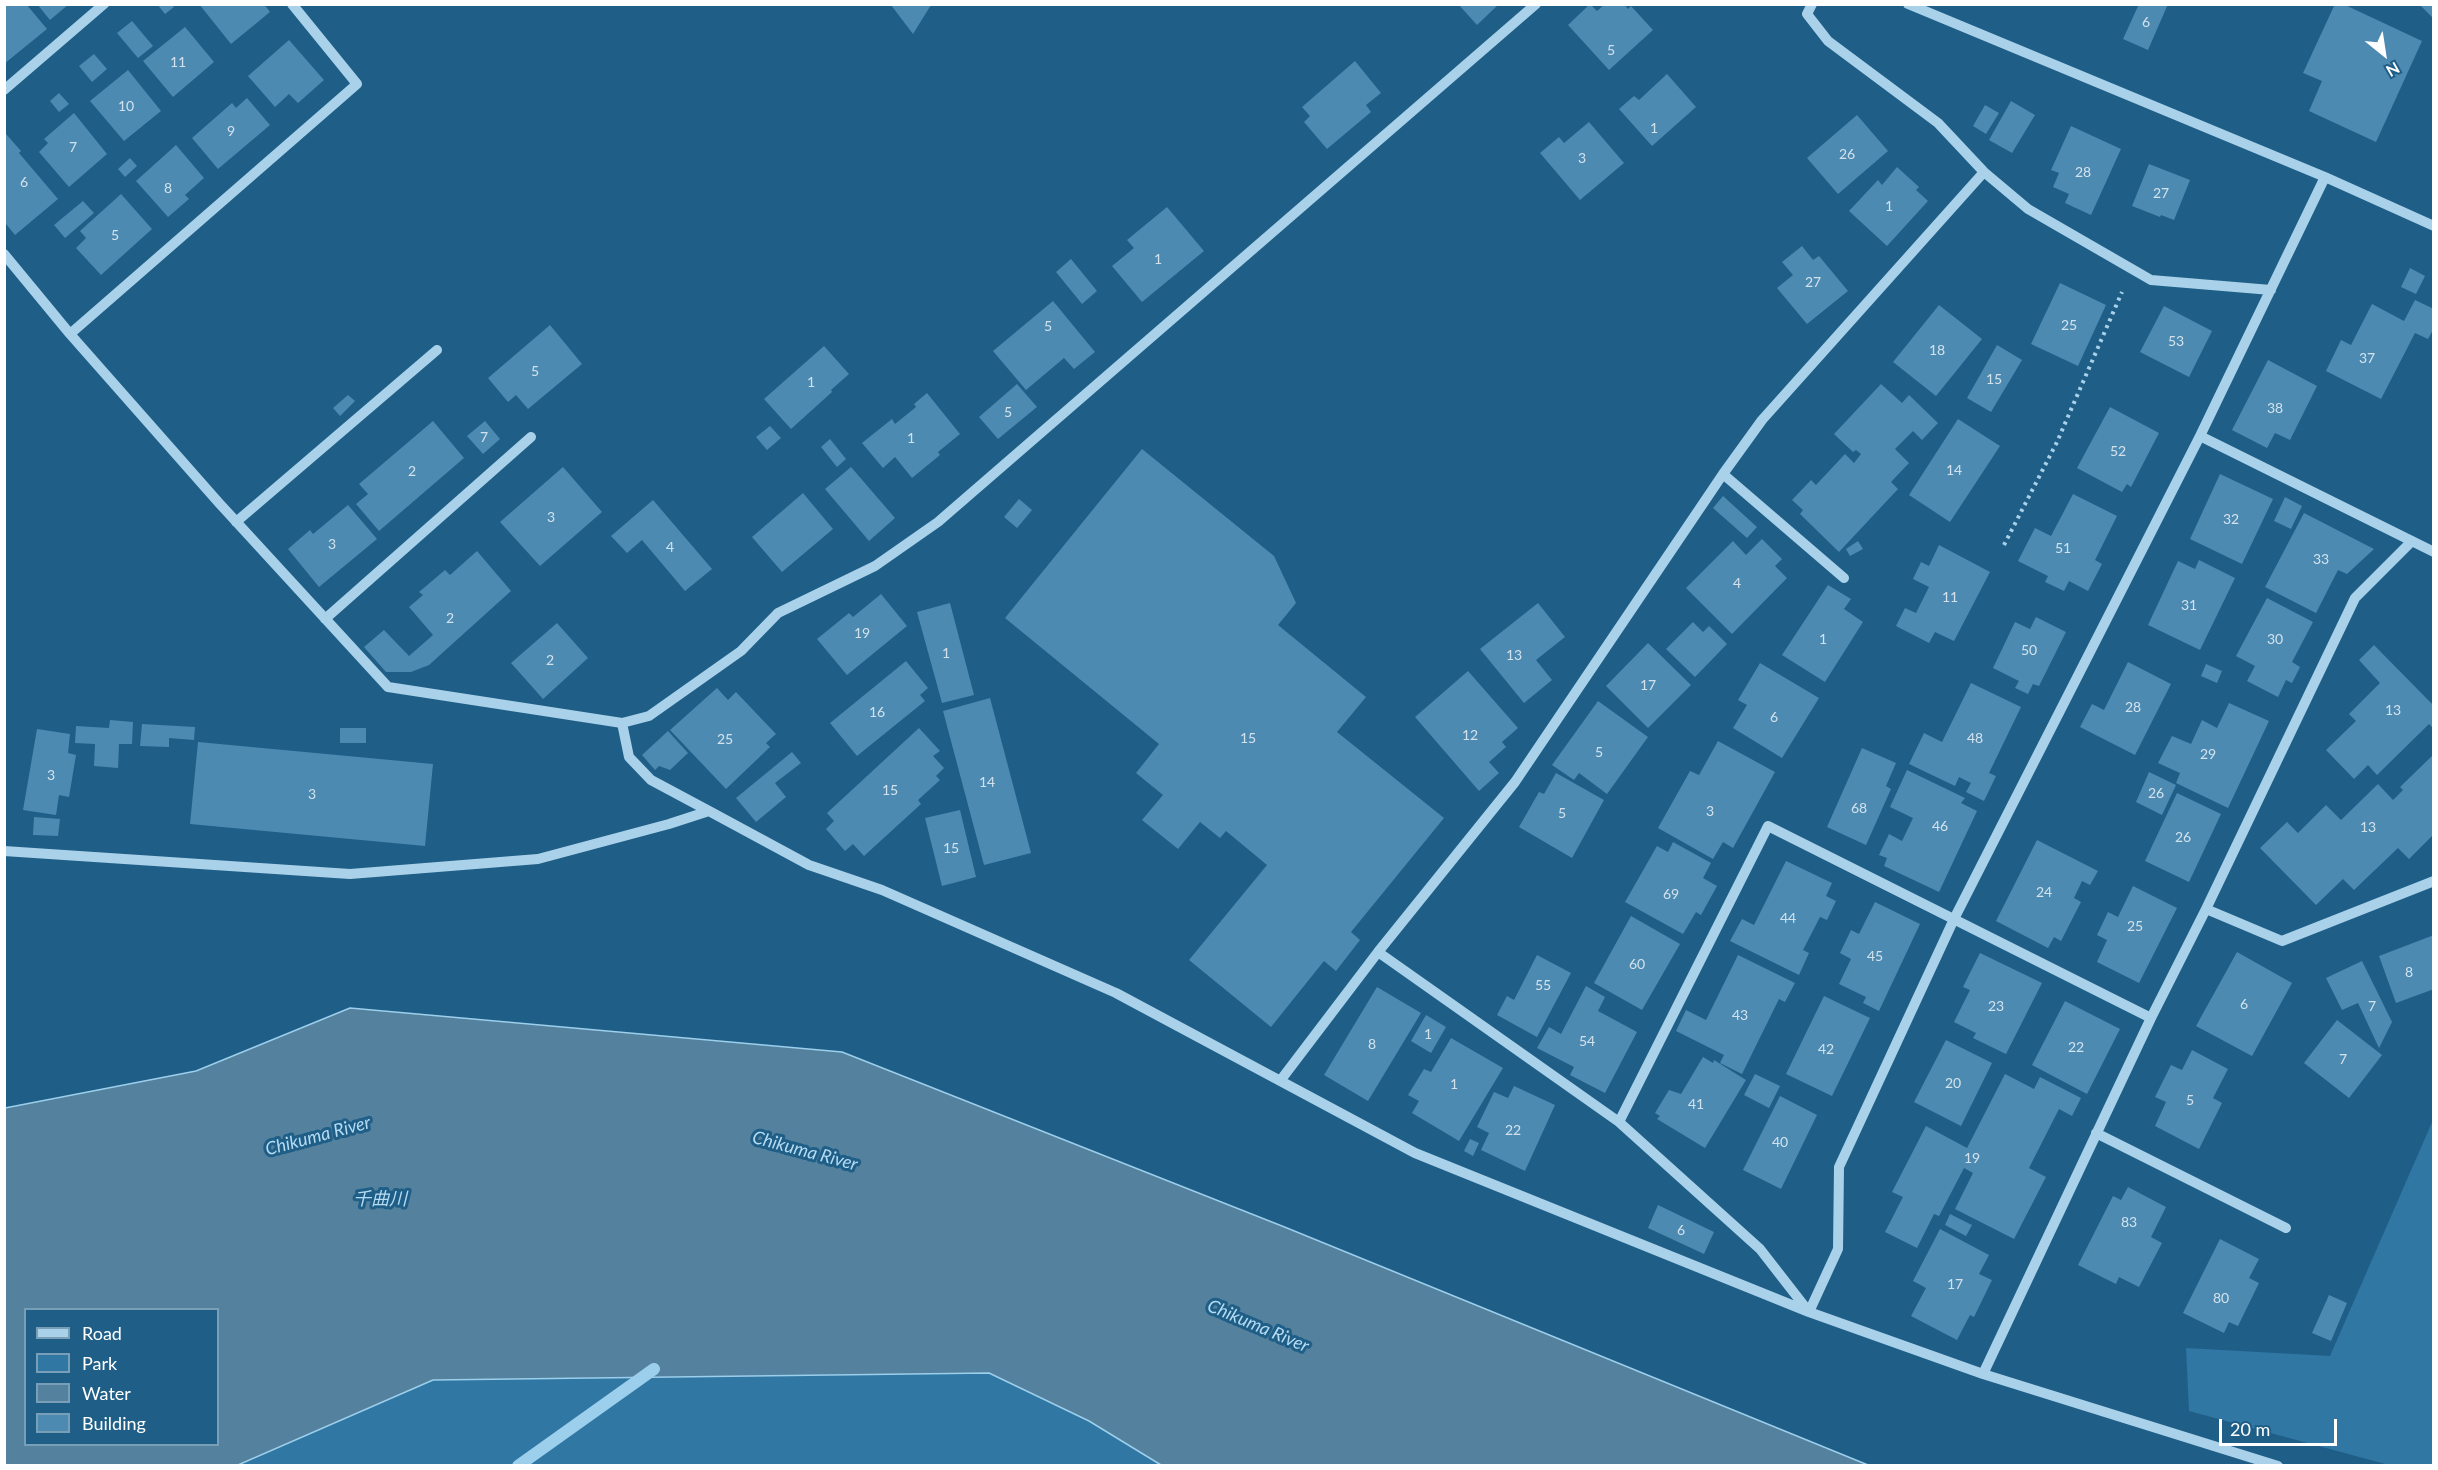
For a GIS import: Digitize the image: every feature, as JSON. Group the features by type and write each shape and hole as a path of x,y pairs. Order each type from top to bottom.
{"street":[{"path":"4,90 104,4"},
{"path":"70,334 357,84 292,4"},
{"path":"4,254 70,334 236,522 388,687 622,723 649,716 741,651 778,613 875,566 938,522 1536,4"},
{"path":"1812,4 1807,14 1828,41 1938,123 1984,172 2028,209 2151,280 2271,290"},
{"path":"1908,4 2325,177 2433,226"},
{"path":"1280,1082 1378,952 1515,782 1722,474 1762,420 1984,172"},
{"path":"1809,1312 1838,1249 1839,1167 1954,919 2200,436 2325,177"},
{"path":"236,522 437,350"},
{"path":"2200,436 2433,552"},
{"path":"325,619 531,437"},
{"path":"1722,474 1844,578"},
{"path":"1983,1374 2151,1018 2206,909 2355,598 2412,541"},
{"path":"622,723 629,757 651,780 809,865 882,890 1116,993 1415,1153 1809,1312 1983,1374 2278,1466"},
{"path":"4,851 350,874 538,859 709,811"},
{"path":"1619,1122 1768,826 2151,1018"},
{"path":"2206,909 2282,941 2433,881"},
{"path":"1378,952 1619,1122 1760,1249 1809,1312"},
{"path":"2096,1133 2286,1228"}],"path":[{"path":"2004,544 2057,442 2132,269"}],"green space":[{"path":"2433,1120 2433,1465 2389,1465 2189,1411 2186,1348 2330,1356"},
{"path":"989,1373 1089,1421 1161,1465 238,1466 433,1380"}],"water":[{"name":"千曲川","path":"350,1008 842,1052 1287,1228 1868,1465 1161,1465 1089,1421 989,1373 433,1380 238,1465 5,1465 5,1108 196,1071"}],"building":[{"path":"4,4 26,4 47,29 4,64"},
{"path":"37,4 69,4 50,20"},
{"path":"157,4 172,4 174,7 165,14"},
{"path":"199,4 264,4 270,12 231,44"},
{"path":"1458,4 1499,4 1477,25"},
{"path":"1590,4 1597,11 1605,4 1624,4 1628,9 1631,6 1653,30 1609,70 1568,25"},
{"path":"2139,4 2168,4 2148,50 2123,39"},
{"path":"2335,4 2343,4 2422,41 2376,142 2309,111 2322,81 2303,73"},
{"path":"2419,4 2434,4 2434,19"},
{"path":"891,5 931,5 913,34"},
{"path":"132,21 153,46 138,58 117,33"},
{"path":"185,27 214,62 173,97 143,61"},
{"path":"289,40 324,80 298,103 289,94 275,107 248,76"},
{"path":"94,54 107,69 92,82 79,66"},
{"path":"1355,61 1381,93 1366,105 1371,112 1327,149 1304,122 1310,116 1302,107"},
{"path":"128,70 161,111 124,141 90,101"},
{"path":"1667,74 1696,107 1652,146 1619,109 1634,96 1639,100"},
{"path":"59,93 69,104 59,112 50,101"},
{"path":"247,98 270,125 218,169 192,138 232,103 236,108"},
{"path":"2011,101 2035,115 2012,153 1989,140"},
{"path":"1985,105 1999,113 1986,134 1973,126"},
{"path":"74,113 107,154 69,187 39,152 48,143 44,139"},
{"path":"1857,115 1888,151 1838,194 1807,158"},
{"path":"1589,122 1624,163 1580,200 1540,153 1559,137 1564,143"},
{"path":"2071,126 2121,149 2091,215 2065,203 2069,194 2053,187 2059,173 2051,170"},
{"path":"6,134 58,199 15,235 6,224 4,226"},
{"path":"176,145 204,178 185,195 189,199 168,217 136,181"},
{"path":"130,158 137,166 125,177 118,169"},
{"path":"2149,164 2190,180 2174,220 2132,206"},
{"path":"1897,167 1919,187 1916,190 1928,201 1887,246 1849,211 1878,180 1882,185"},
{"path":"121,194 152,229 101,275 76,248 86,238 80,231"},
{"path":"83,201 94,213 65,238 54,225"},
{"path":"1167,207 1204,251 1142,302 1112,266 1134,248 1127,240"},
{"path":"1802,246 1813,260 1819,256 1848,291 1807,324 1777,288 1793,275 1782,262"},
{"path":"1071,259 1097,291 1082,304 1056,272"},
{"path":"2410,268 2425,276 2416,294 2401,287"},
{"path":"2060,283 2106,305 2078,366 2031,344"},
{"path":"2415,300 2434,309 2434,328 2428,339 2415,333 2381,399 2326,371 2341,340 2351,345 2372,304 2404,321"},
{"path":"1053,301 1095,352 1074,369 1064,358 1026,390 993,351"},
{"path":"1939,305 1982,339 1936,396 1893,362"},
{"path":"2164,306 2212,331 2189,377 2140,352"},
{"path":"550,325 582,364 528,409 516,395 508,402 488,378"},
{"path":"1997,345 2022,360 1991,412 1967,398"},
{"path":"824,346 849,374 791,429 764,399"},
{"path":"2268,360 2317,386 2290,440 2275,433 2267,448 2232,430"},
{"path":"1017,384 1037,407 998,439 979,417"},
{"path":"1881,384 1902,403 1909,395 1938,423 1922,440 1913,431 1895,449 1909,463 1891,482 1898,489 1839,552 1800,514 1803,510 1792,500 1811,480 1816,485 1845,454 1854,463 1861,454 1856,450 1853,452 1834,434"},
{"path":"927,393 960,434 938,452 940,455 912,478 895,457 883,468 862,443 892,419 895,424 916,407 914,404"},
{"path":"348,395 355,401 340,416 333,408"},
{"path":"2110,407 2159,433 2131,487 2127,484 2122,492 2077,468"},
{"path":"1958,419 2000,446 1950,522 1909,495"},
{"path":"433,421 464,458 379,531 356,504 368,494 359,484"},
{"path":"485,421 500,439 483,454 467,436"},
{"path":"770,426 781,438 767,450 756,437"},
{"path":"830,439 846,459 837,467 821,447"},
{"path":"1142,449 1274,556 1296,603 1278,625 1366,697 1337,732 1444,818 1351,932 1360,940 1336,971 1324,961 1271,1027 1189,960 1267,865 1226,831 1220,838 1200,822 1178,849 1142,820 1163,795 1136,773 1159,744 1005,618"},
{"path":"563,467 602,512 540,566 500,522"},
{"path":"851,467 895,518 869,541 825,489"},
{"path":"2220,474 2273,499 2242,564 2190,539"},
{"path":"803,493 833,529 782,572 752,537"},
{"path":"2073,494 2117,516 2095,560 2102,564 2088,591 2069,581 2064,591 2045,582 2048,576 2018,561 2035,528 2051,536"},
{"path":"1723,496 1757,527 1747,538 1713,508"},
{"path":"2285,497 2302,506 2291,529 2274,521"},
{"path":"1019,499 1032,510 1017,528 1004,517"},
{"path":"653,500 712,569 685,591 642,540 627,553 611,536"},
{"path":"348,505 377,539 319,587 288,549 310,530 313,534"},
{"path":"2304,513 2374,549 2347,574 2338,570 2316,613 2265,587"},
{"path":"1762,539 1782,559 1775,566 1787,578 1732,634 1686,588 1733,541 1746,555"},
{"path":"1858,541 1863,549 1850,556 1846,549"},
{"path":"1939,545 1990,572 1954,641 1935,632 1929,643 1896,626 1905,608 1916,613 1929,587 1913,579 1921,562 1929,566"},
{"path":"477,551 511,591 429,665 411,672 386,672 364,647 384,630 409,656 433,635 409,607 423,595 419,592 445,570 450,575"},
{"path":"2199,560 2235,578 2200,650 2148,625 2178,561 2195,569"},
{"path":"1828,585 1851,599 1844,609 1863,622 1825,682 1782,655"},
{"path":"881,594 907,626 847,675 817,639 849,613 853,617"},
{"path":"2267,598 2313,622 2292,662 2300,667 2292,683 2286,680 2278,697 2247,681 2255,666 2236,656"},
{"path":"950,603 974,695 942,703 917,612"},
{"path":"1538,603 1565,637 1536,660 1552,680 1524,703 1480,649"},
{"path":"2036,617 2066,632 2039,686 2033,684 2028,694 2015,688 2019,681 1993,668 2015,622 2030,629"},
{"path":"1693,622 1703,632 1709,626 1727,644 1695,677 1666,649"},
{"path":"557,623 588,658 543,699 511,663"},
{"path":"1648,643 1691,685 1648,728 1606,686"},
{"path":"2374,645 2434,706 2434,729 2429,724 2377,775 2368,765 2354,779 2326,750 2356,721 2349,714 2380,683 2359,660"},
{"path":"906,661 928,688 920,695 925,701 857,756 830,723"},
{"path":"2128,662 2171,684 2135,755 2080,727 2092,704 2104,710"},
{"path":"1760,663 1819,698 1782,758 1733,728 1747,705 1738,700"},
{"path":"2206,664 2222,671 2217,683 2201,676"},
{"path":"1468,671 1518,728 1502,742 1506,747 1489,762 1499,773 1479,791 1415,717"},
{"path":"1971,683 2021,707 1989,773 1996,776 1984,801 1966,792 1971,783 1959,777 1955,786 1909,764 1924,733 1942,742"},
{"path":"717,688 728,700 736,692 776,734 766,743 770,747 726,789 670,730"},
{"path":"990,698 1031,853 984,865 943,711"},
{"path":"1598,701 1648,737 1607,794 1579,773 1574,780 1552,765"},
{"path":"2229,703 2269,721 2228,808 2176,783 2180,773 2158,763 2172,736 2191,744 2202,720 2217,728"},
{"path":"110,720 133,722 132,744 119,744 118,768 94,766 95,744 75,743 76,726 109,728"},
{"path":"142,724 195,727 194,740 169,738 169,747 140,746"},
{"path":"340,728 366,728 366,743 340,743"},
{"path":"919,728 940,751 933,756 944,768 936,776 940,780 918,800 921,804 864,856 853,844 845,851 826,829 834,821 827,813"},
{"path":"37,729 70,734 68,753 76,755 69,797 59,795 56,815 23,810"},
{"path":"668,731 688,753 670,770 659,766 655,770 642,755"},
{"path":"1718,741 1775,772 1733,848 1723,842 1713,859 1658,828 1690,771 1699,775"},
{"path":"198,742 433,764 425,846 190,824"},
{"path":"1862,748 1896,763 1886,786 1891,789 1866,845 1827,827"},
{"path":"792,752 801,763 775,783 786,797 756,822 736,798"},
{"path":"2434,754 2434,834 2409,859 2398,848 2354,890 2343,879 2316,905 2260,848 2287,822 2298,833 2326,805 2341,820 2378,784 2393,800 2403,790 2400,787"},
{"path":"1907,770 1965,798 1961,803 1977,811 1939,892 1884,866 1887,858 1879,855 1889,834 1902,841 1913,818 1890,807"},
{"path":"2149,772 2176,785 2162,815 2136,802"},
{"path":"1556,773 1604,800 1572,858 1519,827 1539,792 1544,794"},
{"path":"2177,793 2221,814 2189,882 2145,861"},
{"path":"960,810 976,877 942,886 925,818"},
{"path":"34,817 60,819 58,836 33,835"},
{"path":"2037,840 2098,871 2090,885 2082,881 2074,898 2081,902 2061,941 2054,937 2048,948 1996,921"},
{"path":"1673,842 1711,863 1703,878 1717,886 1701,915 1696,912 1683,934 1625,902 1657,846 1668,852"},
{"path":"1786,861 1832,883 1826,896 1836,901 1827,920 1820,917 1803,950 1809,953 1799,975 1730,941 1742,919 1754,925"},
{"path":"2133,886 2177,908 2139,983 2097,962 2107,940 2097,935 2108,912 2118,917"},
{"path":"1875,902 1920,924 1879,1011 1863,1003 1866,997 1839,984 1851,959 1840,953 1851,930 1859,934"},
{"path":"1631,916 1680,944 1642,1010 1594,983"},
{"path":"2434,935 2434,989 2396,1003 2379,956"},
{"path":"2237,952 2292,983 2252,1056 2196,1026"},
{"path":"1980,953 2042,983 2006,1054 1973,1038 1976,1033 1954,1022 1970,990 1963,987"},
{"path":"1537,955 1571,973 1537,1037 1497,1015 1507,996 1514,1000"},
{"path":"1738,955 1795,983 1785,1002 1779,999 1742,1074 1720,1063 1724,1055 1676,1031 1686,1010 1706,1020"},
{"path":"2362,961 2392,1022 2379,1048 2358,1003 2342,1010 2326,978"},
{"path":"1586,986 1605,997 1598,1011 1637,1032 1605,1093 1570,1075 1574,1067 1537,1048 1549,1027 1561,1034"},
{"path":"1377,987 1421,1013 1368,1101 1324,1075"},
{"path":"1824,996 1870,1018 1832,1096 1786,1074"},
{"path":"2065,1001 2120,1029 2087,1094 2032,1065"},
{"path":"1426,1015 1446,1027 1431,1053 1411,1041"},
{"path":"2337,1020 2382,1055 2349,1098 2304,1063"},
{"path":"1451,1038 1503,1068 1459,1141 1412,1113 1419,1101 1408,1095 1424,1069 1431,1072"},
{"path":"1946,1040 1992,1063 1961,1126 1914,1102"},
{"path":"2192,1050 2228,1069 2213,1098 2222,1103 2199,1149 2155,1126 2166,1102 2155,1097 2171,1065 2182,1070"},
{"path":"1703,1057 1713,1063 1714,1060 1746,1080 1705,1148 1657,1119 1660,1116 1655,1113 1669,1090 1681,1094"},
{"path":"1755,1074 1780,1086 1769,1108 1744,1095"},
{"path":"2005,1074 2034,1089 2040,1077 2081,1098 2072,1116 2059,1109 2029,1168 2046,1177 2014,1239 1955,1209 1973,1173 1964,1168 1939,1216 1934,1214 1917,1248 1885,1232 1903,1197 1892,1192 1926,1126 1967,1148"},
{"path":"1514,1086 1555,1105 1525,1171 1481,1150 1489,1133 1477,1127 1494,1092 1508,1098"},
{"path":"1780,1096 1817,1115 1781,1189 1743,1170"},
{"path":"1470,1139 1479,1143 1473,1156 1464,1151"},
{"path":"2128,1187 2166,1207 2151,1237 2162,1243 2139,1287 2119,1277 2116,1284 2078,1265 2113,1196 2121,1200"},
{"path":"1658,1205 1714,1232 1704,1254 1648,1228"},
{"path":"1950,1214 1972,1225 1966,1236 1945,1225"},
{"path":"1940,1229 1989,1255 1979,1274 1992,1280 1974,1317 1970,1315 1957,1340 1911,1316 1926,1288 1913,1281"},
{"path":"2220,1239 2259,1259 2249,1278 2259,1283 2238,1326 2229,1322 2224,1333 2183,1313"},
{"path":"2329,1295 2347,1303 2331,1341 2312,1333"}],"waterway":[{"path":"518,1466 654,1369"}],"water label":[{"name":"Chikuma River","path":"318,1136"},
{"name":"Chikuma River","path":"805,1151"},
{"name":"Chikuma River","path":"1258,1326"}]}
